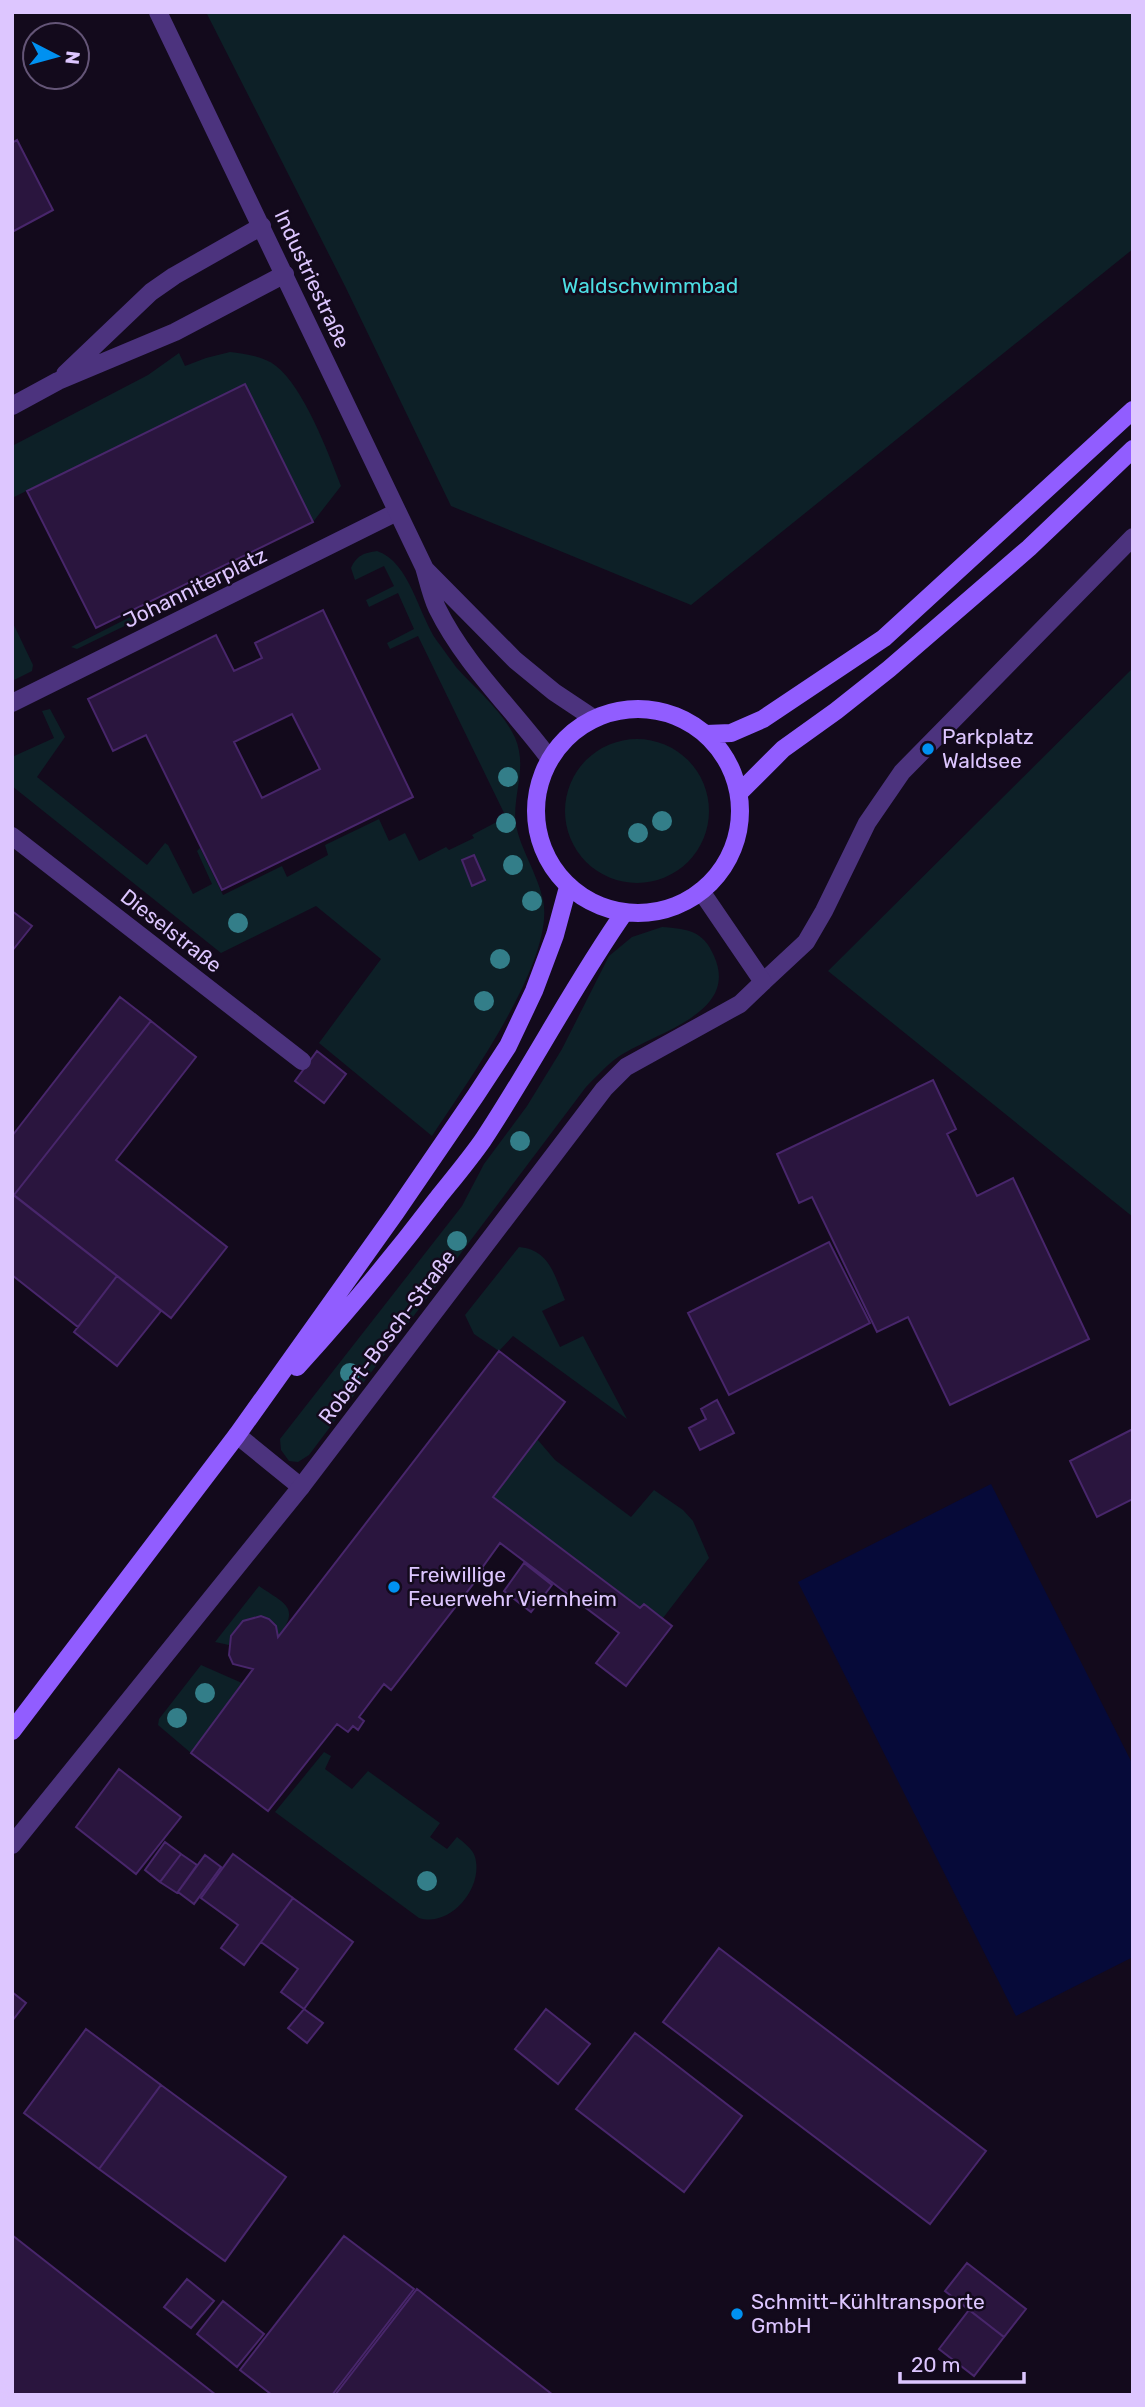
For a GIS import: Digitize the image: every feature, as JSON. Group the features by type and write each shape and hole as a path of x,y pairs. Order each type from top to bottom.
{"main road":[{"path":"706,734 731,733 763,719 884,638 1133,410"},
{"path":"739,793 783,749 890,669 1029,548 1133,449"},
{"path":"621,709 652,709 680,717 706,734 727,760 739,793 740,820 734,847 721,872 702,891 678,906 651,913 624,913 594,904 568,887 547,859 536,826 537,791 550,758 568,735 593,718 621,709"},
{"path":"12,1731 237,1435 396,1212 508,1046 534,991 555,935 568,887"},
{"path":"237,1435 342,1317 481,1143 527,1073 598,950 624,913"}],"street":[{"name":"Industriestraße","path":"158,12 424,567 436,605 454,639 479,673 550,758"},
{"path":"58,381 151,292 174,275 262,226"},
{"path":"12,406 58,381 175,332 285,274"},
{"name":"Johanniterplatz","path":"12,703 397,512"},
{"name":"Robert-Bosch-Straße","path":"12,1845 301,1487 604,1089 626,1067 740,1004 806,942 867,823 902,772 1133,537"},
{"name":"Industriestraße","path":"424,567 515,660 554,692 593,718"},
{"name":"Dieselstraße","path":"12,836 302,1061"},
{"path":"702,891 764,982"},
{"path":"237,1435 301,1487"}],"green space":[{"name":"Waldschwimmbad","path":"206,12 1133,12 1133,249 691,605 451,506 345,286"},
{"path":"230,352 260,358 276,366 296,389 314,422 341,486 313,522 245,384 12,498 12,446 148,375 179,353 185,366"},
{"path":"377,551 398,566 437,641 456,667 502,717 516,739 520,760 515,807 516,825 543,900 543,925 536,955 523,987 485,1054 432,1136 319,1043 381,959 316,906 221,953 12,786 12,757 54,738 42,711 50,709 65,737 37,777 147,865 165,843 168,845 193,894 212,884 197,851 200,848 223,895 282,866 287,877 328,855 325,845 379,819 389,841 405,833 419,861 446,847 449,850 474,838 472,835 506,817 418,636 390,649 387,643 414,629 398,593 369,607 366,600 394,586 384,566 355,580 351,568 358,557"},
{"path":"250,557 250,564 183,595 181,591"},
{"path":"140,612 137,620 77,649 71,647"},
{"path":"12,621 33,665 32,671 12,681"},
{"path":"1133,668 1133,1217 828,971"},
{"path":"637,739 665,744 688,760 704,783 709,811 704,839 688,862 665,878 637,883 609,878 586,862 570,839 565,811 570,783 586,760 609,744"},
{"path":"662,927 693,932 710,947 719,977 715,994 687,1020 614,1060 586,1087 309,1455 298,1462 289,1461 281,1450 280,1439 462,1206 484,1164 527,1106 562,1049 609,956 632,937"},
{"path":"519,1247 529,1249 544,1258 558,1282 565,1300 542,1311 560,1347 583,1336 627,1419 513,1336 499,1351 474,1334 465,1315"},
{"path":"537,1439 555,1460 631,1517 654,1490 683,1510 693,1521 709,1558 663,1618 644,1604 640,1608 493,1497"},
{"path":"259,1586 283,1602 289,1612 285,1627 278,1637 269,1619 255,1617 238,1626 229,1645 215,1642"},
{"path":"201,1665 242,1683 191,1753 158,1725 159,1719"},
{"path":"324,1752 331,1756 325,1769 352,1789 368,1771 440,1823 430,1837 447,1849 457,1837 470,1848 475,1857 474,1881 462,1903 453,1911 431,1920 419,1918 275,1812"}],"shaded area":[{"path":"991,1484 1133,1765 1133,1957 1016,2016 798,1582"}],"building":[{"path":"17,140 53,210 12,232 12,143"},
{"path":"245,384 313,522 96,628 27,491"},
{"path":"323,610 413,797 222,890 146,735 113,751 88,699 216,635 234,671 262,658 255,643","holes":["292,714 320,769 262,798 234,742"]},
{"path":"474,855 485,880 472,886 462,860"},
{"path":"12,911 32,926 12,951"},
{"path":"120,997 151,1021 14,1195 12,1194 12,1136"},
{"path":"151,1021 196,1057 116,1160 227,1247 171,1318 14,1195"},
{"path":"317,1051 346,1074 324,1103 295,1081"},
{"path":"933,1080 956,1129 947,1134 977,1196 1013,1178 1089,1339 950,1405 908,1317 877,1332 812,1197 799,1203 777,1154"},
{"path":"12,1194 117,1276 78,1327 12,1275"},
{"path":"829,1242 870,1323 729,1395 688,1313"},
{"path":"117,1276 161,1311 117,1366 74,1332"},
{"name":"Freiwillige Feuerwehr Viernheim","path":"499,1351 565,1402 493,1497 640,1608 644,1604 672,1626 626,1686 596,1663 619,1633 500,1543 482,1568 484,1570 391,1690 384,1684 359,1717 364,1721 358,1730 353,1726 348,1732 337,1724 268,1811 191,1753 253,1669 233,1664 229,1655 231,1636 243,1621 261,1616 276,1626 278,1637"},
{"path":"717,1400 734,1433 700,1450 689,1428 706,1419 701,1409"},
{"path":"1133,1429 1133,1499 1097,1517 1070,1461"},
{"path":"524,1563 552,1585 531,1612 504,1591"},
{"path":"119,1769 181,1817 136,1874 76,1827"},
{"path":"165,1842 181,1854 160,1882 145,1870"},
{"path":"181,1854 197,1865 177,1893 160,1882"},
{"path":"233,1854 293,1898 244,1965 221,1948 238,1925 201,1898"},
{"path":"205,1855 221,1867 194,1904 178,1892"},
{"path":"293,1898 353,1942 304,2009 281,1992 298,1969 261,1942"},
{"path":"719,1948 986,2151 930,2224 663,2022"},
{"path":"12,1992 26,2003 12,2021"},
{"path":"304,2009 323,2023 307,2043 288,2028"},
{"path":"546,2009 590,2044 558,2084 515,2049"},
{"path":"86,2029 161,2085 99,2169 24,2113"},
{"path":"635,2033 742,2116 684,2192 576,2109"},
{"path":"161,2085 286,2177 225,2261 99,2169"},
{"path":"12,2235 216,2395 12,2395"},
{"path":"344,2236 414,2289 332,2395 272,2395 240,2370"},
{"path":"967,2263 1026,2309 1004,2337 945,2291"},
{"path":"187,2279 214,2301 191,2328 164,2307"},
{"path":"417,2289 553,2395 335,2395"},
{"path":"223,2301 264,2334 237,2367 197,2334"},
{"path":"969,2310 1004,2337 974,2376 939,2349"}],"place":[{"name":"Parkplatz Waldsee","path":"928,749"},
{"name":"Freiwillige Feuerwehr Viernheim","path":"394,1587"},
{"name":"Schmitt-Kühltransporte GmbH","path":"737,2314"}]}
